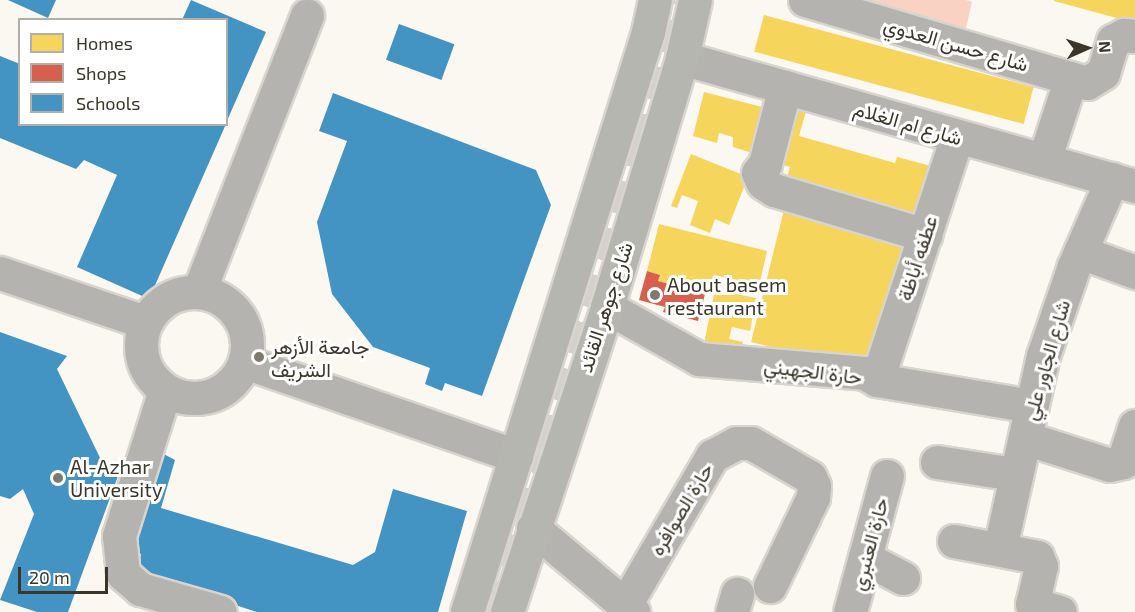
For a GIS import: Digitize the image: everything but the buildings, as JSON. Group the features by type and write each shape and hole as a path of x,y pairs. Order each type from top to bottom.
{"main road":[{"name":"شارع جوهر القائد","path":"467,612 648,32 654,0"},
{"name":"شارع جوهر القائد","path":"507,612 606,307 682,58 694,0"}],"street":[{"name":"شارع حسن العدوي","path":"805,0 1087,82 1099,78 1113,41 1124,35 1135,36"},
{"path":"199,291 307,15"},
{"name":"شارع ام الغلام","path":"682,58 1124,182"},
{"path":"1044,160 1071,78"},
{"path":"785,87 765,164 758,173 763,183 774,190 925,235"},
{"name":"عطفه أباظة","path":"877,380 957,137"},
{"name":"شارع الجاور علي","path":"1000,548 1014,474 1043,356 1080,252 1124,182"},
{"path":"1080,252 1135,272"},
{"path":"0,273 146,322"},
{"path":"199,291 222,298 239,315 247,338 245,362 238,376 212,396 180,397 165,390 151,377 143,360 141,341 146,322 168,299 199,291"},
{"name":"حارة الجهيني","path":"606,307 699,359 864,373 877,380 1030,406"},
{"path":"245,362 516,456"},
{"path":"165,390 119,536 123,574 140,589 220,612"},
{"path":"1024,438 1117,465 1127,455 1135,426"},
{"name":"حارة الصوافره","path":"629,608 712,456 736,443 751,443 810,477 814,486 813,497 770,586"},
{"path":"937,462 1014,474"},
{"name":"حارة العنبري","path":"850,612 887,476"},
{"path":"533,528 629,608"},
{"path":"954,541 1037,556 1041,566 1032,604 1054,611"},
{"path":"865,558 903,578"}],"shaded area":[{"path":"855,0 966,0 972,2 966,28"}],"tunnel":[{"path":"634,145 675,0"},
{"path":"544,447 645,124"},
{"path":"487,612 546,423"}],"place":[{"name":"About basem restaurant","path":"655,295"},
{"name":"جامعة الأزهر الشريف","path":"259,357"},
{"name":"Al-Azhar University","path":"58,478"}]}
